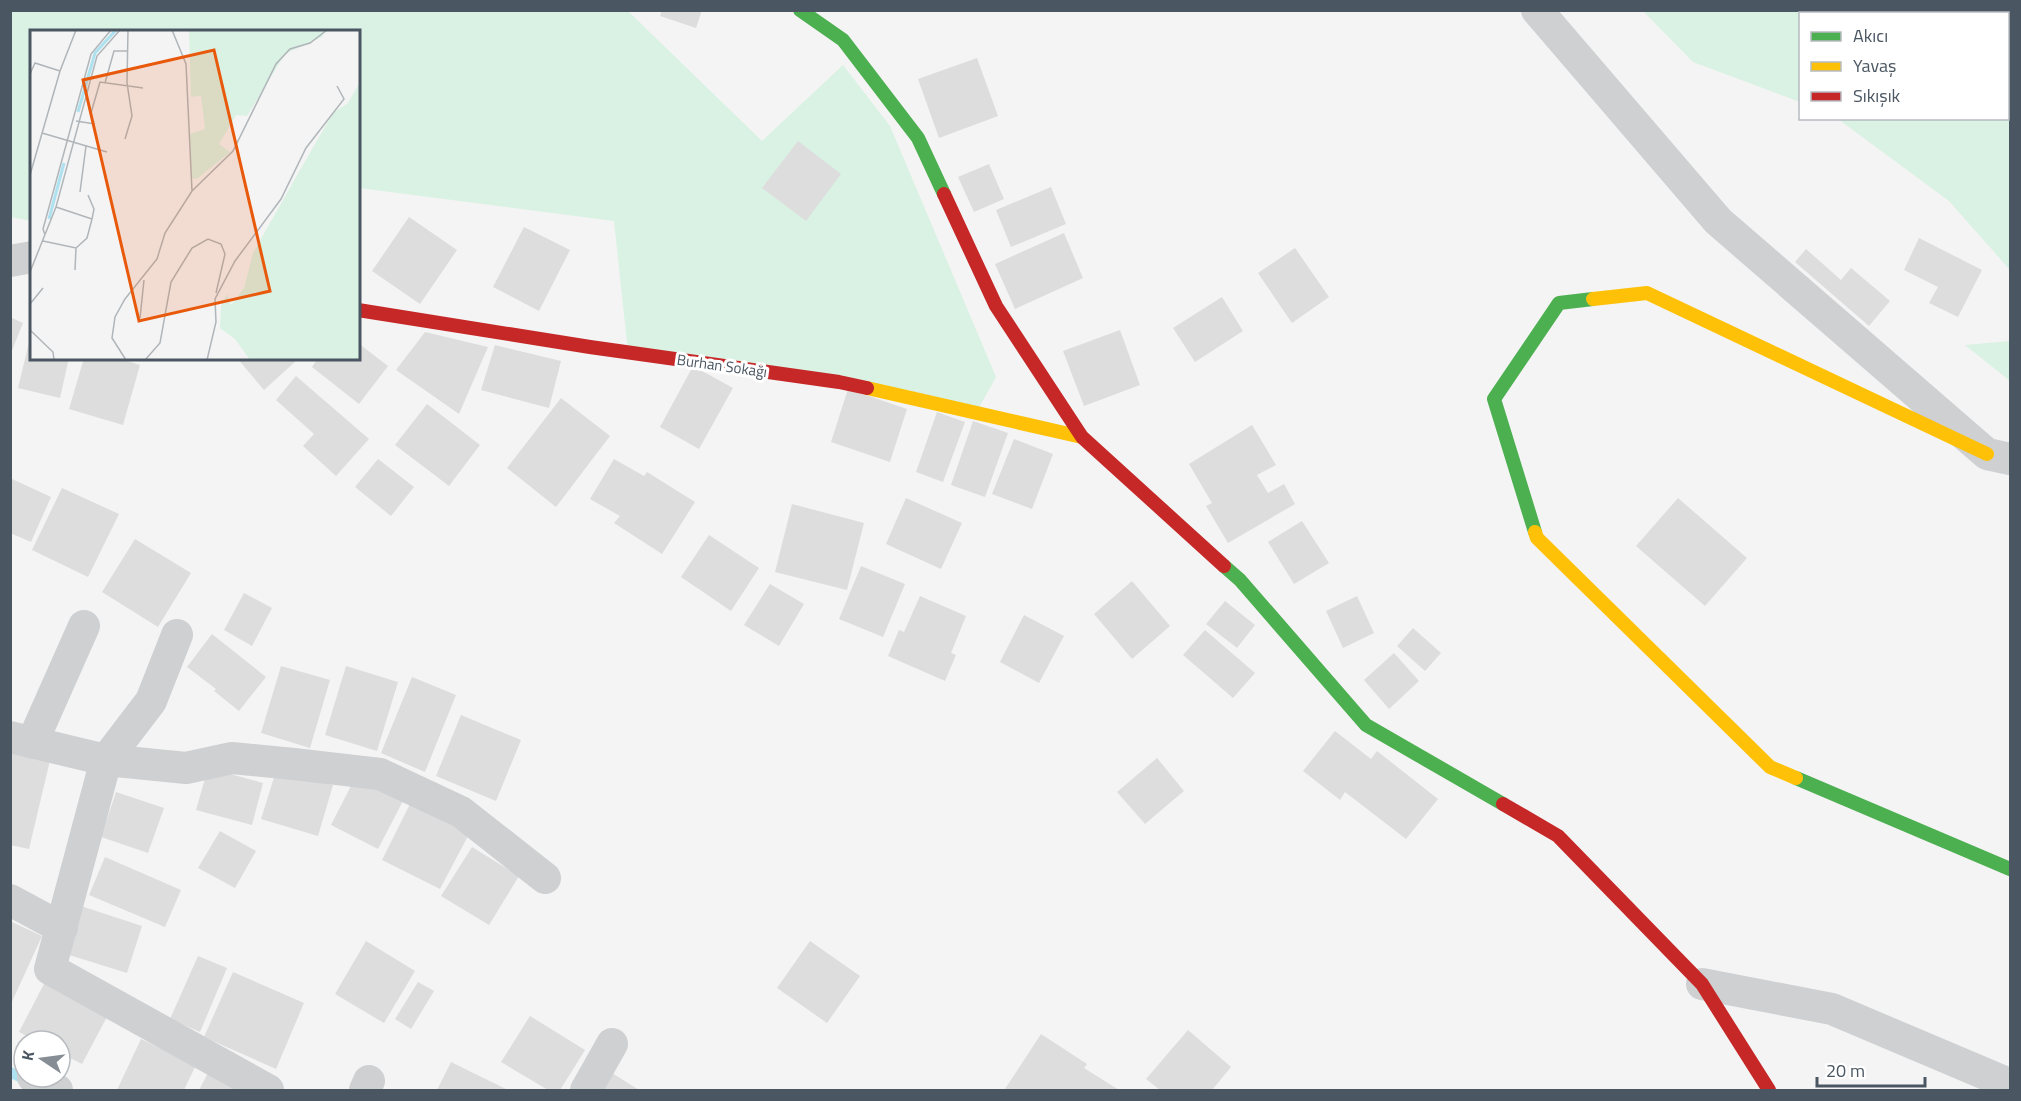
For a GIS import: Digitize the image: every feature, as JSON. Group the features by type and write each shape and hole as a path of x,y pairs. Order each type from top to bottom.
{"street":[{"path":"800,10 843,40 918,138 996,306 1082,437 1240,580 1366,725 1558,836 1702,984 1769,1090"},
{"path":"1537,10 1718,221 1999,456"},
{"path":"10,261 30,257"},
{"path":"1999,456 1647,293 1559,303 1494,399 1537,538 1770,767 2010,869"},
{"name":"Burhan Sokağı","path":"360,311 579,346 839,382 1082,437"},
{"path":"84,626 21,740 106,760 186,768 231,759 380,774 461,812 545,878"},
{"path":"177,635 151,701 106,760 50,969 268,1090"},
{"path":"10,900 62,928"},
{"path":"1702,984 1832,1009 2002,1081"},
{"path":"586,1090 612,1044"}],"green space":[{"path":"10,11 628,11 762,141 843,65 890,126 996,377 977,411 628,352 614,221 360,188 360,30 30,30 30,221 11,217"},
{"path":"1643,11 2010,11 2010,270 1949,201 1839,120 2009,120 2009,12 1799,12 1799,102 1693,62"},
{"path":"2010,341 2010,381 1965,345"}],"building":[{"path":"662,10 702,10 696,28 660,16"},
{"path":"977,58 998,116 939,138 918,79"},
{"path":"798,141 841,174 806,221 762,188"},
{"path":"989,164 1004,199 974,212 958,177"},
{"path":"1051,187 1066,224 1011,247 996,210"},
{"path":"409,217 457,250 420,304 372,271"},
{"path":"524,227 570,250 539,311 493,287"},
{"path":"1064,233 1083,278 1015,309 995,264"},
{"path":"1919,238 1982,270 1958,317 1929,303 1938,287 1904,270"},
{"path":"1295,248 1329,297 1292,323 1258,273"},
{"path":"1806,249 1841,280 1851,268 1890,301 1869,326 1795,262"},
{"path":"1222,297 1243,331 1195,362 1173,328"},
{"path":"10,317 23,323 11,353 10,353"},
{"path":"1120,330 1140,385 1084,406 1063,351"},
{"path":"425,332 488,347 459,414 396,370"},
{"path":"30,338 30,360 69,360 60,398 18,388"},
{"path":"360,345 388,366 359,404 312,367 317,360 360,360"},
{"path":"495,345 561,361 549,408 481,390"},
{"path":"83,360 124,360 140,365 123,425 69,409"},
{"path":"239,360 297,360 264,390"},
{"path":"693,366 733,388 699,449 660,427"},
{"path":"296,376 369,439 336,476 303,446 314,434 276,400"},
{"path":"848,389 907,409 890,462 831,442"},
{"path":"561,398 610,436 556,507 507,468"},
{"path":"427,404 480,445 449,486 395,445"},
{"path":"937,412 965,422 943,482 916,472"},
{"path":"973,421 1008,433 985,497 951,485"},
{"path":"1252,425 1276,465 1257,475 1268,493 1284,484 1295,504 1228,543 1206,506 1212,503 1189,464"},
{"path":"1014,439 1053,454 1032,509 992,494"},
{"path":"378,459 414,487 391,516 355,487"},
{"path":"614,459 644,476 647,472 695,502 662,554 614,523 620,516 590,499"},
{"path":"10,478 51,497 31,542 10,533"},
{"path":"62,488 119,514 88,577 32,550"},
{"path":"906,498 962,523 941,569 886,544"},
{"path":"1678,498 1747,558 1705,606 1636,546"},
{"path":"792,504 864,523 847,590 775,572"},
{"path":"1302,521 1329,563 1294,584 1268,542"},
{"path":"709,535 759,568 731,611 681,577"},
{"path":"135,539 191,573 158,627 102,592"},
{"path":"861,566 905,584 883,637 839,619"},
{"path":"1132,581 1170,626 1132,659 1094,614"},
{"path":"770,584 804,604 779,646 744,625"},
{"path":"244,593 272,608 252,646 224,630"},
{"path":"920,596 966,616 951,653 956,655 945,681 888,656 899,630 904,632"},
{"path":"1357,596 1374,633 1343,648 1326,611"},
{"path":"1225,601 1255,625 1237,648 1206,624"},
{"path":"1024,615 1064,636 1039,683 1000,662"},
{"path":"1413,628 1441,653 1425,671 1397,646"},
{"path":"1205,630 1255,673 1233,698 1183,655"},
{"path":"212,634 266,677 239,711 214,691 216,689 187,667"},
{"path":"1394,653 1419,681 1389,709 1364,680"},
{"path":"281,666 330,680 310,748 261,733"},
{"path":"346,666 398,682 377,751 325,735"},
{"path":"412,677 456,695 425,772 381,753"},
{"path":"461,715 521,740 496,801 436,776"},
{"path":"1335,731 1371,759 1377,751 1438,799 1406,839 1345,792 1340,800 1303,771"},
{"path":"10,746 51,756 29,849 10,845"},
{"path":"1157,758 1184,791 1145,824 1117,792"},
{"path":"208,768 263,783 252,825 196,810"},
{"path":"277,768 333,785 318,836 261,819"},
{"path":"357,774 404,799 378,849 331,825"},
{"path":"116,792 164,808 148,853 101,837"},
{"path":"410,804 469,834 440,889 382,860"},
{"path":"220,831 256,851 235,888 198,868"},
{"path":"472,847 519,876 489,925 441,896"},
{"path":"105,857 181,890 165,927 89,895"},
{"path":"81,906 142,926 127,973 66,954"},
{"path":"10,921 42,936 10,1006"},
{"path":"366,941 415,971 384,1023 335,994"},
{"path":"810,941 860,976 827,1023 777,988"},
{"path":"198,956 227,968 200,1032 170,1019"},
{"path":"233,972 304,1003 276,1069 204,1037"},
{"path":"46,980 109,1013 82,1064 72,1059 72,1029 21,1029"},
{"path":"418,982 434,991 411,1029 395,1019"},
{"path":"530,1016 585,1050 560,1090 548,1090 501,1062"},
{"path":"1188,1030 1231,1067 1212,1090 1160,1090 1146,1079"},
{"path":"1041,1034 1087,1064 1084,1068 1119,1090 1005,1089"},
{"path":"141,1039 196,1065 184,1090 117,1090"},
{"path":"451,1062 508,1090 437,1090"},
{"path":"210,1069 256,1090 199,1090"},
{"path":"612,1073 639,1090 600,1090"}],"traffic: fast":[{"path":"800,10 843,40 918,138 944,194"},
{"path":"1535,532 1494,399 1559,303 1593,299"},
{"path":"1224,566 1240,580 1366,725 1503,804"},
{"path":"1796,778 2010,869"}],"traffic: slow":[{"path":"1593,299 1647,293 1987,454"},
{"path":"867,388 1082,437"},
{"path":"1535,532 1537,538 1770,767 1796,778"}],"traffic: jam":[{"path":"944,194 996,306 1082,437 1224,566"},
{"path":"360,310 867,388"},
{"path":"1503,804 1558,836 1702,984 1769,1090"}]}
